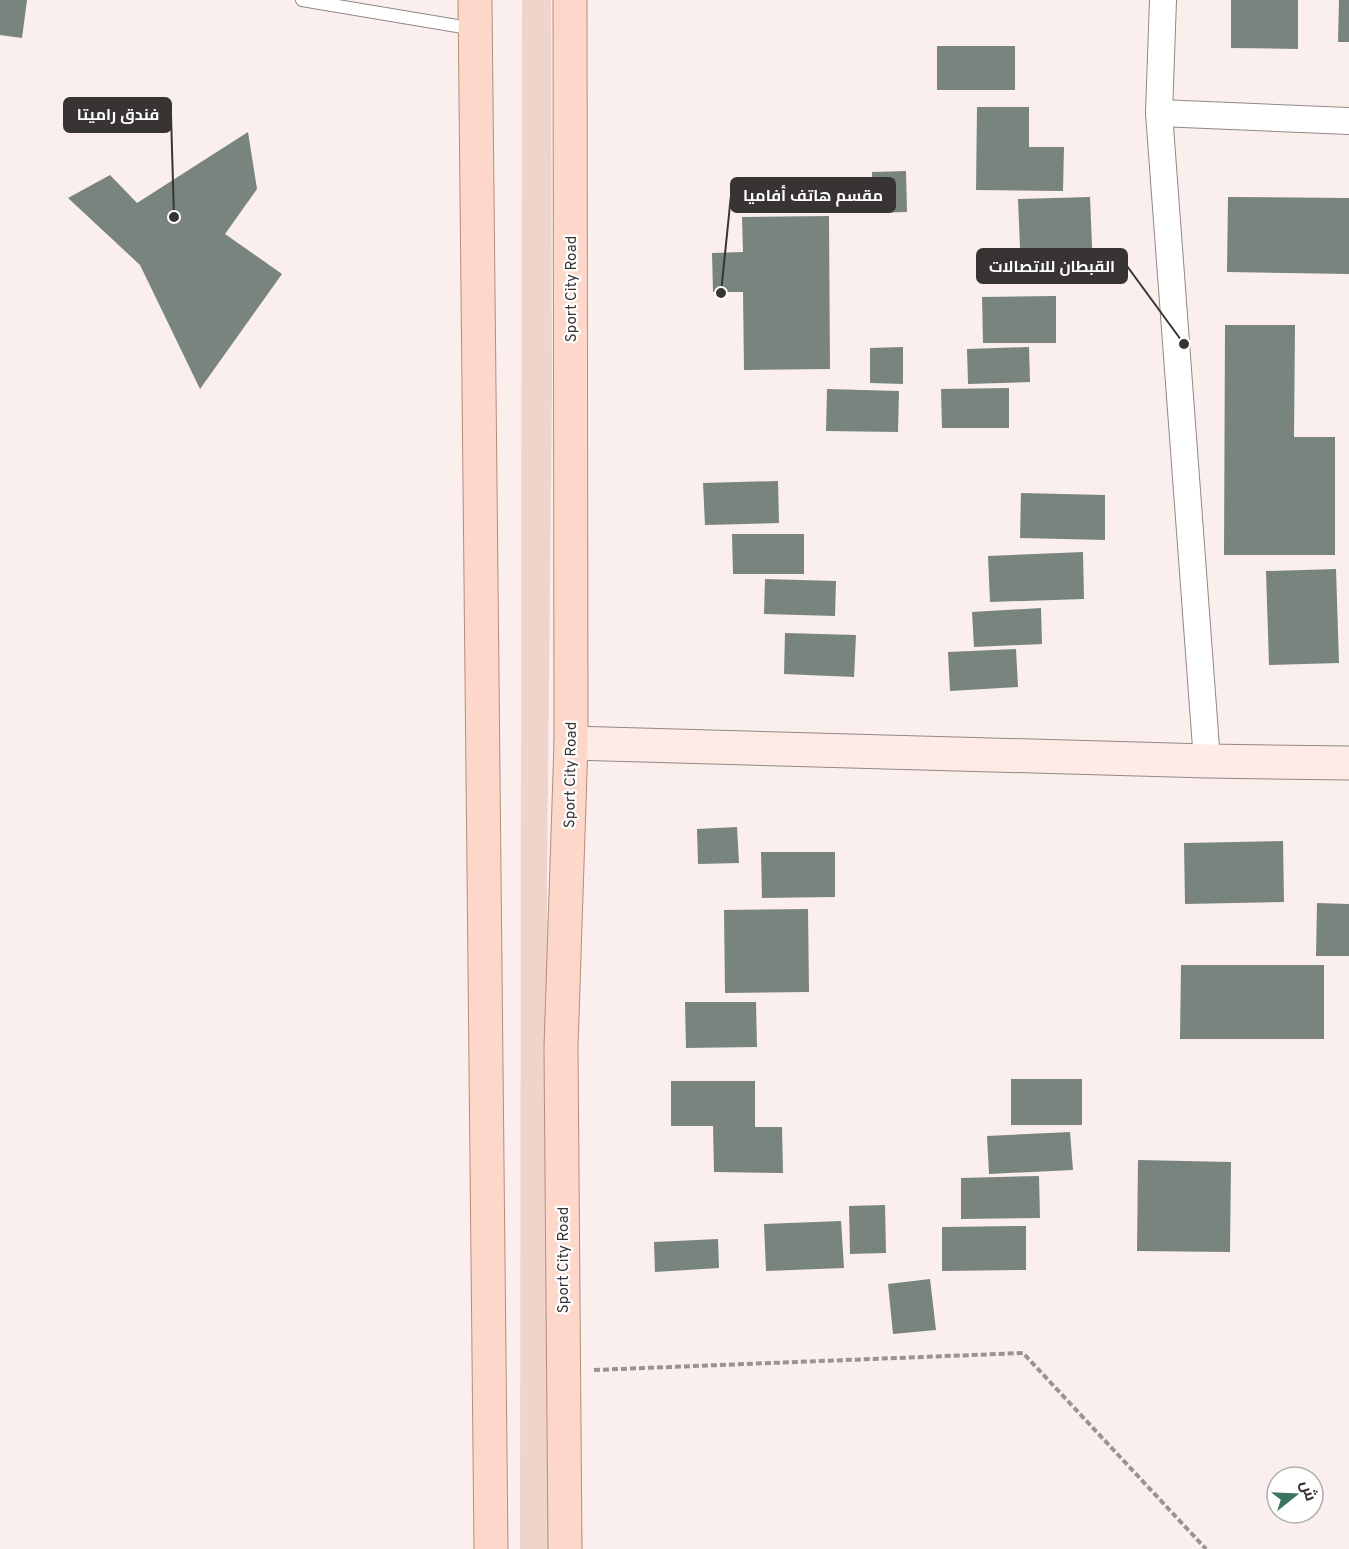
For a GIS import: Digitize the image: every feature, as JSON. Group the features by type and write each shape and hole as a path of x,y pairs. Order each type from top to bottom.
{"main road":[{"name":"Sport City Road","path":"565,1549 561,1047 571,742 570,0"},
{"path":"475,15 491,1549"}],"street":[{"path":"1163,0 1159,113 1207,761"},
{"path":"1159,113 1349,121"},
{"path":"571,742 1207,761 1349,763"}],"lane":[{"path":"302,0 475,15"}],"path":[{"path":"564,1371 1023,1353 1206,1549"}],"shaded area":[{"path":"522,0 551,0 552,389 547,879 549,1549 520,1549"}],"building":[{"path":"0,0 27,0 22,38 0,35"},
{"path":"1231,0 1298,0 1298,49 1231,48"},
{"path":"1339,0 1349,0 1349,42 1338,42"},
{"path":"937,46 1015,46 1015,90 937,90"},
{"path":"977,107 1029,107 1029,147 1064,147 1063,191 976,190"},
{"path":"248,132 257,189 225,234 282,274 200,389 140,265 68,198 110,175 137,203"},
{"path":"906,171 907,212 873,213 872,172"},
{"path":"1090,197 1093,270 1021,273 1018,199"},
{"path":"1228,197 1349,198 1349,274 1227,272"},
{"path":"829,216 830,369 744,370 743,292 713,292 712,253 743,252 742,217"},
{"path":"1056,296 1056,343 983,343 982,297"},
{"path":"1225,325 1295,325 1294,437 1335,437 1335,555 1224,555"},
{"path":"903,347 903,384 870,383 870,348"},
{"path":"1029,347 1030,382 968,384 967,349"},
{"path":"1009,388 1009,428 942,428 941,389"},
{"path":"827,389 899,391 898,432 826,431"},
{"path":"778,481 779,523 705,525 703,483"},
{"path":"1021,493 1105,495 1105,540 1020,538"},
{"path":"732,534 804,534 804,574 733,574"},
{"path":"1083,552 1084,599 990,602 988,556"},
{"path":"1336,569 1339,663 1269,665 1266,571"},
{"path":"765,579 836,581 835,616 764,614"},
{"path":"1041,608 1042,644 974,647 972,612"},
{"path":"785,633 856,635 854,677 784,674"},
{"path":"1016,649 1018,687 950,691 948,652"},
{"path":"737,827 739,863 698,864 697,829"},
{"path":"1283,841 1284,902 1185,904 1184,843"},
{"path":"761,852 835,852 835,897 762,898"},
{"path":"1317,903 1349,904 1349,956 1316,956"},
{"path":"808,909 809,992 725,993 724,910"},
{"path":"1181,965 1324,965 1324,1039 1180,1039"},
{"path":"685,1002 756,1002 757,1047 686,1048"},
{"path":"1011,1079 1082,1079 1082,1125 1011,1125"},
{"path":"671,1081 755,1081 755,1127 782,1127 783,1173 714,1172 713,1126 671,1126"},
{"path":"1070,1132 1073,1170 989,1174 987,1136"},
{"path":"1138,1160 1231,1162 1230,1252 1137,1251"},
{"path":"1039,1176 1040,1218 961,1219 961,1178"},
{"path":"885,1205 886,1253 850,1254 849,1206"},
{"path":"841,1221 844,1268 766,1271 764,1224"},
{"path":"1026,1226 1026,1270 942,1271 942,1227"},
{"path":"718,1239 719,1268 655,1272 654,1242"},
{"path":"930,1279 936,1330 893,1334 888,1284"}],"place":[{"name":"فندق راميتا","path":"174,217"},
{"name":"مقسم هاتف أفاميا","path":"721,293"},
{"name":"القبطان للاتصالات","path":"1184,344"}]}
